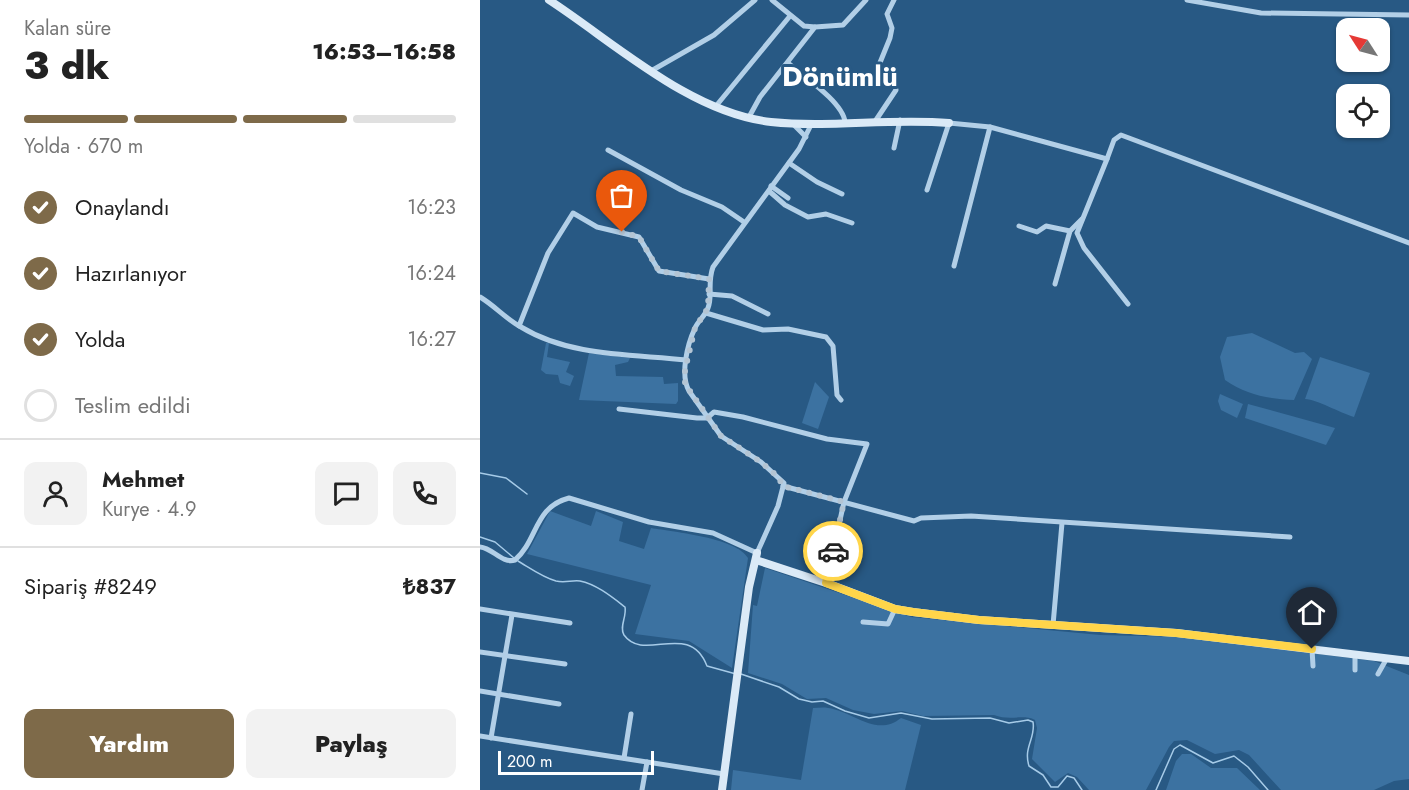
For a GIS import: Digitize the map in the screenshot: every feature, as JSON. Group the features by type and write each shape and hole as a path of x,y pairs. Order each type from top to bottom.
{"street":[{"path":"549,0 651,71 716,106 748,117 792,123 900,120 990,127 1107,159"},
{"path":"651,71 714,35 755,0"},
{"path":"772,0 804,26 815,27 843,25 866,0"},
{"path":"876,120 896,90 894,83 877,69 890,38 892,28 887,14 894,0"},
{"path":"1187,0 1261,13 1409,15"},
{"path":"716,106 790,16"},
{"path":"748,117 760,97 815,27"},
{"path":"788,63 844,113 845,122"},
{"path":"894,148 900,120"},
{"path":"792,123 806,137"},
{"path":"812,123 789,163 722,253 709,279 706,313 695,328 687,360 685,384 721,436 761,462 778,477 783,486 914,521 921,518 971,516 1290,537"},
{"path":"927,190 949,123"},
{"path":"954,266 990,127"},
{"path":"1128,304 1078,239 1077,233 1116,137 1121,135 1409,243"},
{"path":"608,150 681,190 722,207 744,222"},
{"path":"789,163 817,182 842,194"},
{"path":"770,189 788,198"},
{"path":"770,189 784,205 808,217 826,214 852,223"},
{"path":"519,326 548,253 573,213 597,227 639,237 659,271 709,279"},
{"path":"1055,284 1070,231 1084,218"},
{"path":"1019,226 1038,231 1046,226 1070,231"},
{"path":"709,294 732,296 768,314"},
{"path":"480,297 519,326 557,342 585,349 687,360"},
{"path":"706,313 763,330 788,329 826,337 833,346 837,395 841,400"},
{"path":"619,409 707,418"},
{"path":"707,418 712,412 743,417 827,439 867,444 844,502 826,583"},
{"path":"722,790 749,587 757,556 765,540 783,486"},
{"path":"480,548 485,548 511,562 518,557 548,508 556,501 569,498 649,522 713,533 757,556 895,609 979,620 1176,633 1409,661"},
{"path":"1053,625 1062,523"},
{"path":"480,609 570,623"},
{"path":"863,622 885,626 895,609"},
{"path":"491,738 512,615"},
{"path":"1312,649 1313,666"},
{"path":"480,652 565,664"},
{"path":"1354,670 1355,654"},
{"path":"1378,674 1387,658"},
{"path":"480,691 559,704"},
{"path":"624,758 631,714"},
{"path":"480,736 724,774"},
{"path":"642,790 647,762"}],"shaded area":[{"path":"1252,333 1295,353 1304,352 1312,359 1294,400 1258,395 1225,380 1220,357 1227,337"},
{"path":"546,343 549,343 547,357 570,362 566,372 574,376 570,386 560,383 558,375 546,374 541,370"},
{"path":"589,353 630,358 628,362 615,365 616,376 663,377 664,384 678,383 678,401 676,404 579,400"},
{"path":"1320,357 1370,373 1354,417 1305,399"},
{"path":"815,382 829,397 818,429 802,423"},
{"path":"1220,394 1243,404 1237,418 1221,410 1218,401"},
{"path":"1248,404 1335,428 1326,445 1245,418"},
{"path":"550,511 591,526 596,511 623,522 619,541 644,549 651,528 704,537 731,545 742,551 748,558 732,668 689,641 635,634 651,585 527,554"},
{"path":"765,568 911,617 1100,635 1183,637 1374,661 1409,675 1409,779 1394,781 1374,790 1281,790 1249,755 1239,750 1215,754 1187,740 1174,741 1169,747 1146,790 1089,790 1077,777 1068,773 1055,782 1032,759 1037,728 1035,720 1031,718 994,715 923,716 902,711 874,714 853,710 826,698 807,699 782,684 748,673 753,605 757,606"},
{"path":"813,708 837,710 874,724 892,723 901,718 921,725 905,790 731,790 733,770 801,780"},
{"path":"1182,754 1191,754 1211,768 1237,768 1260,790 1166,790 1176,761"}],"waterway":[{"path":"480,473 506,478 527,494"},
{"path":"480,537 495,542 514,558"},
{"path":"518,561 559,582 586,583 609,595 625,607 623,632 633,642 643,645 678,643 689,646 699,653 707,666 736,674"},
{"path":"741,674 779,687 799,699 812,702 823,701 869,718 901,713 932,719 990,718 1009,723 1028,720 1033,722 1033,733 1028,748 1029,766 1043,775 1051,787 1058,787 1067,776 1074,778 1082,790"},
{"path":"1156,790 1174,749 1180,745 1213,763 1234,756 1248,767 1268,790"}],"way so far":[{"path":"622,232 639,237 659,271 709,279 710,302 695,328 685,370 685,384 721,436 761,462 784,483 783,486 844,502 833,551"}],"district":[{"name":"Dönümlü","path":"840,76"}],"route":[{"path":"833,551 826,583 895,609 979,620 1176,633 1312,649"}]}
